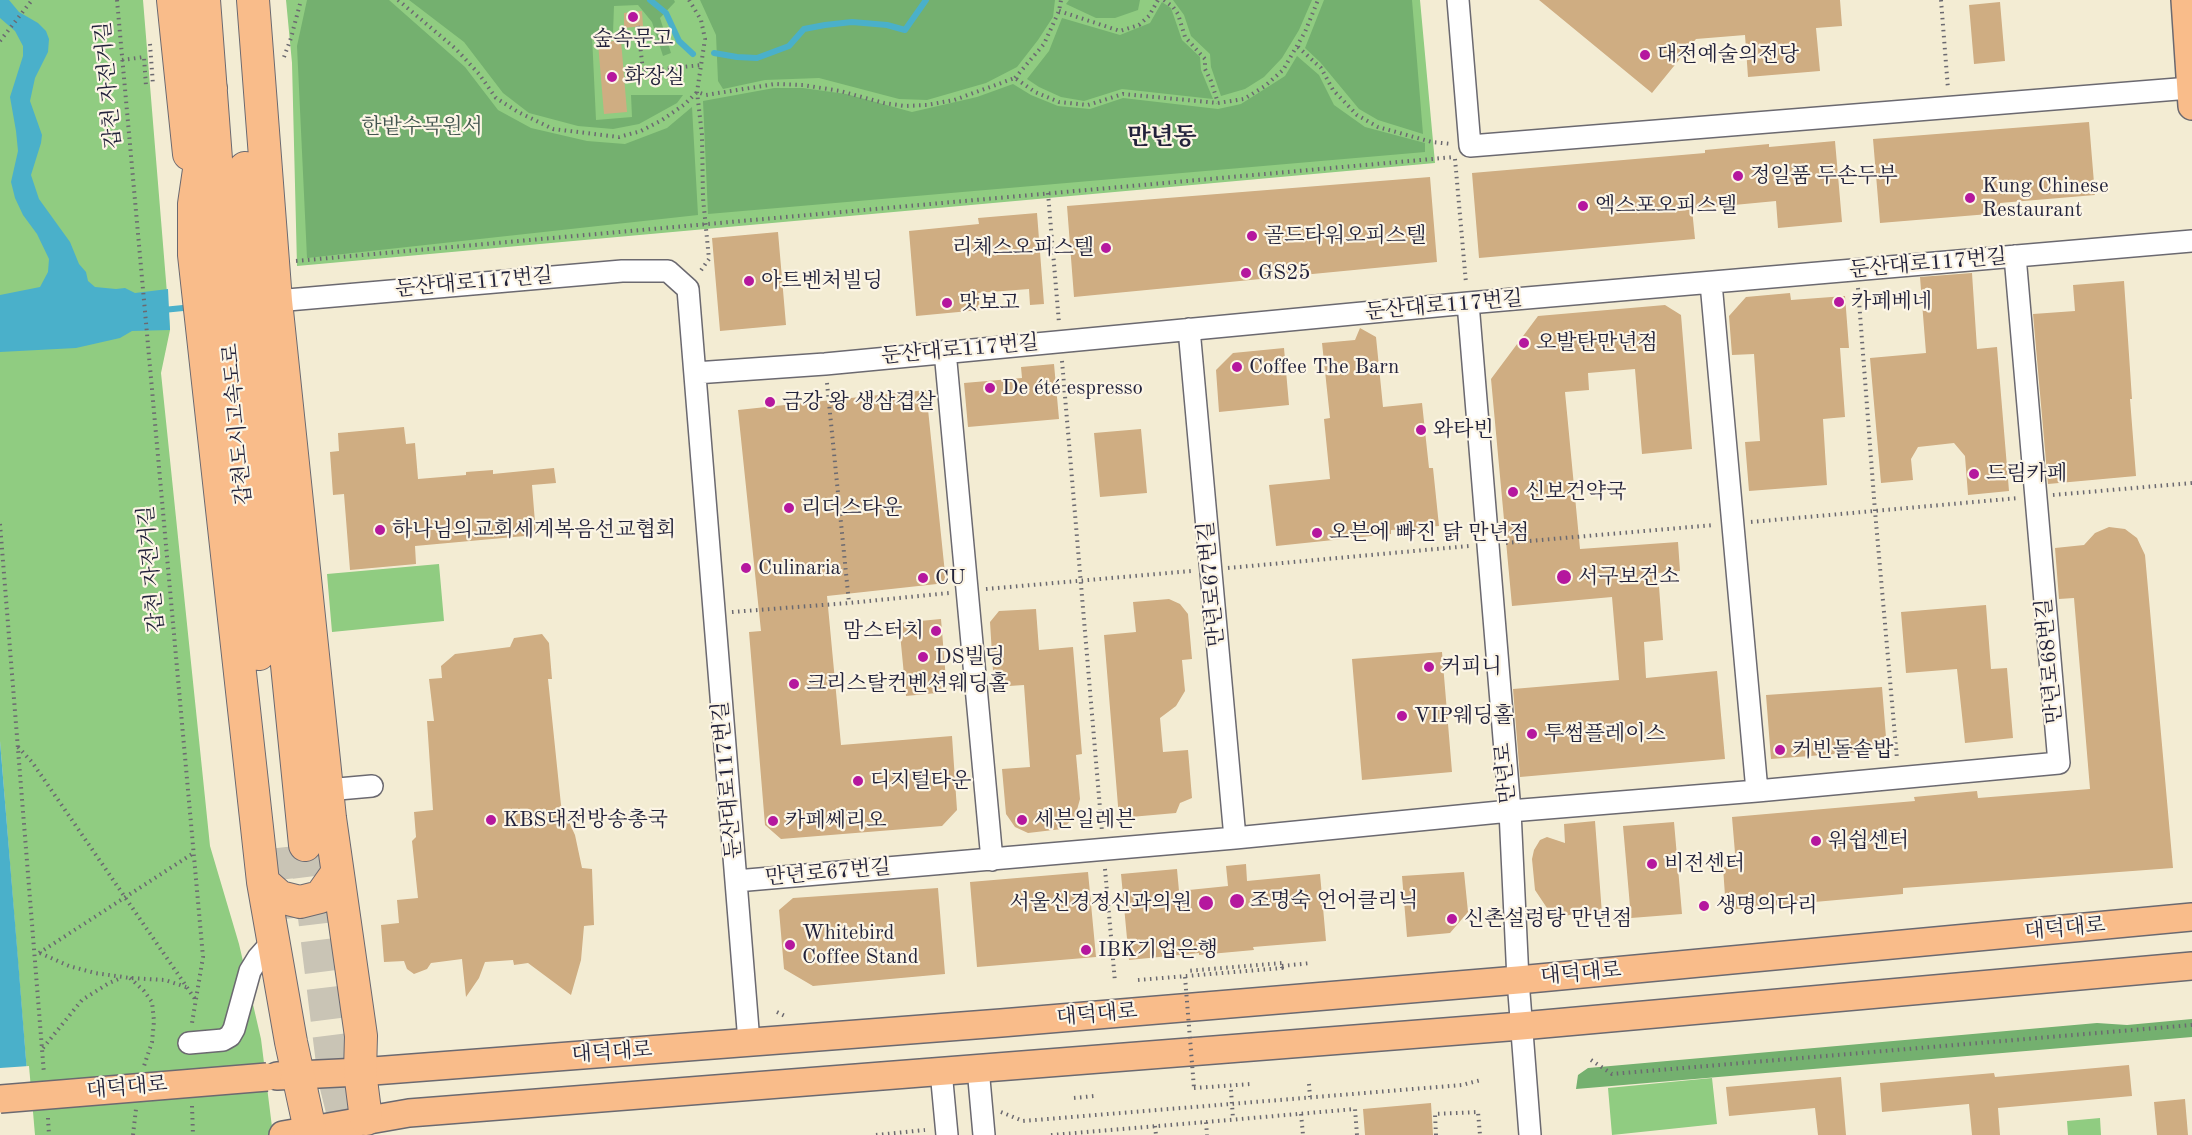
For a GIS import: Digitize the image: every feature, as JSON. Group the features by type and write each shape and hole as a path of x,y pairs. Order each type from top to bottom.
{"highway":[{"path":"173,0 194,204 194,255 200,322 263,882 298,1075 301,1133"},
{"name":"갑천도시고속도로","path":"204,0 230,345 291,847 255,345 235,0"},
{"path":"253,0 276,301 327,790 361,1036 360,1072 368,1127"},
{"path":"194,204 211,88"},
{"path":"263,882 280,897 300,903 320,897 338,873"}],"main road":[{"path":"2185,0 2191,97"},
{"name":"대덕대로","path":"0,1099 1518,980 2192,917"},
{"name":"대덕대로","path":"301,1133 368,1127 409,1113 1521,1026 2192,966"}],"street":[{"path":"1458,0 1463,151 2191,97"},
{"name":"둔산대로117번길","path":"695,373 825,364 1468,303 2192,241"},
{"name":"만년로68번길","path":"1510,812 2059,763 2015,256"},
{"name":"둔산대로117번길","path":"276,301 622,271 668,271 688,289 749,1042"},
{"path":"1711,283 1757,791"},
{"name":"만년로","path":"1468,303 1510,812 1518,980 1530,1135"},
{"name":"만년로67번길","path":"1189,329 1235,838"},
{"path":"945,351 992,860"},
{"path":"327,790 372,786"},
{"name":"만년로67번길","path":"736,881 992,860 1510,812"},
{"path":"189,1043 223,1040 230,1036 250,971 274,940"},
{"path":"978,1068 984,1135"},
{"path":"941,1071 947,1135"}],"path":[{"path":"0,41 32,0"},
{"name":"갑천 자전거길","path":"117,0 202,957 189,1043"},
{"path":"282,62 291,38 300,0"},
{"path":"398,0 456,49 479,74 496,98 553,129 619,137 641,131 662,120 685,104 697,92"},
{"path":"688,289 709,259 705,224 702,135 697,92 705,39 701,20 689,0"},
{"path":"697,92 706,95 775,84 803,85 840,91 904,106 954,100 1015,78 1044,44 1059,11 1061,0"},
{"path":"1059,11 1120,31 1139,25 1149,16 1158,0"},
{"path":"1164,0 1178,14 1185,37 1205,59 1205,69 1218,103"},
{"path":"1015,78 1035,92 1059,102 1088,105 1123,94 1218,103 1244,99 1265,86 1283,70 1298,47 1318,0"},
{"path":"1941,0 1948,91"},
{"path":"638,26 644,71"},
{"path":"150,37 153,85"},
{"path":"1298,47 1322,68 1333,90 1357,115 1378,127 1463,151"},
{"path":"122,60 144,57 146,86"},
{"path":"632,72 702,65"},
{"path":"291,262 1048,193 1463,151"},
{"path":"1463,151 1468,303"},
{"path":"1048,193 1115,982"},
{"path":"1857,270 1875,511 1899,778"},
{"path":"825,364 849,603"},
{"path":"714,613 849,603 2192,483"},
{"path":"0,524 45,1081"},
{"path":"18,747 32,762 195,999"},
{"path":"39,953 192,854"},
{"path":"34,949 69,966 95,973 122,978 165,980 187,987"},
{"path":"1186,971 1281,963 1282,966"},
{"path":"1138,980 1282,968 1282,966 1311,963"},
{"path":"1185,977 1194,1088 1251,1084"},
{"path":"42,1048 82,1000 109,982 122,978"},
{"path":"130,978 152,1002 152,1042 142,1075"},
{"path":"1591,1060 1612,1074 2192,1025"},
{"path":"1000,1111 1023,1121 1462,1085 1481,1080"},
{"path":"1309,1084 1310,1097"},
{"path":"1231,1090 1233,1119"},
{"path":"1074,1098 1094,1096"},
{"path":"191,1100 193,1135"},
{"path":"133,1135 136,1107"},
{"path":"1051,1135 1355,1109 1357,1135"},
{"path":"1436,1135 1436,1114 1478,1112 1480,1135"},
{"path":"47,1113 49,1135"},
{"path":"1301,1114 1303,1135"},
{"path":"1206,1122 1207,1135"},
{"path":"1155,1126 1156,1135"},
{"path":"876,1135 925,1130"}],"green space":[{"path":"0,0 143,0 170,330 161,373 210,846 239,944 261,1039 273,1135 32,1135 0,741"},
{"name":"한밭수목원서","path":"286,0 1420,0 1435,163 297,266 292,63"},
{"path":"307,0 389,0 465,67 498,110 531,128 587,141 625,144 667,128 692,107 698,215 307,258 297,46"},
{"path":"409,0 674,0 675,2 660,18 671,53 663,56 652,22 638,5 614,6 613,33 592,36 596,120 632,117 631,95 683,95 677,103 639,124 613,129 578,126 529,113 503,93 464,42"},
{"path":"700,0 1055,0 1053,17 1017,67 986,83 927,100 899,99 819,78 765,80 723,89 718,81 716,35"},
{"path":"1069,0 1140,0 1138,10 1115,18 1096,18 1066,4"},
{"path":"1173,0 1312,0 1299,30 1282,58 1264,77 1245,89 1221,96 1211,67 1210,54 1191,36 1184,15"},
{"path":"1324,0 1412,0 1423,134 1378,120 1359,109 1320,62 1305,48"},
{"path":"1162,2 1171,8 1182,40 1200,57 1201,70 1213,99 1122,89 1084,101 1061,97 1027,79 1049,51 1062,18 1120,35 1150,23"},
{"path":"1297,56 1319,75 1334,105 1365,127 1425,143 1425,152 708,214 703,101 774,88 803,88 846,94 912,112 977,97 1013,84 1031,95 1058,106 1090,109 1123,98 1218,109 1241,104 1285,76"},
{"path":"439,564 444,621 332,632 327,574"},
{"path":"2192,1019 2192,1037 1576,1089 1578,1075 1588,1068 2097,1023 2127,1025"},
{"path":"1712,1078 1717,1124 1612,1135 1608,1088"},
{"path":"2100,1118 2101,1135 2068,1135 2067,1121"}],"water":[{"path":"0,0 9,0 19,12 38,23 46,31 49,39 48,52 35,78 30,101 42,135 31,175 39,199 70,242 79,264 86,272 88,281 95,287 125,288 135,293 168,289 170,330 132,331 120,338 76,348 0,352 0,295 40,287 48,272 49,259 37,234 23,215 11,182 18,151 10,97 23,56 23,46 15,31 0,18"},
{"path":"0,741 18,959 32,1135 0,1135"}],"pier":[{"path":"29,1066 35,1135 0,1135 0,1068"}],"building":[{"name":"대전예술의전당","path":"1539,0 1840,0 1842,26 1816,28 1820,71 1748,77 1745,35 1696,39 1652,93"},
{"path":"2000,2 2005,61 1974,64 1969,5"},
{"name":"숲속문고","path":"642,11 643,26 624,28 624,13"},
{"name":"화장실","path":"621,40 627,112 604,114 598,43"},
{"path":"2089,122 2095,195 2000,203 2001,213 1880,223 1873,139"},
{"name":"엑스포오피스텔","path":"1835,141 1842,222 1778,228 1776,201 1692,209 1695,239 1479,258 1472,173 1705,153 1705,150 1769,144 1769,147"},
{"path":"1430,177 1437,262 1074,297 1067,206"},
{"path":"1037,213 1044,304 1030,305 1029,289 978,293 980,310 916,316 909,231 979,224 978,218"},
{"name":"아트벤처빌딩","path":"778,232 786,325 720,331 712,238"},
{"path":"1972,273 1977,349 1997,347 2009,491 1968,495 1965,456 1954,443 1918,447 1911,459 1913,480 1881,483 1870,358 1926,353 1920,277"},
{"path":"2124,281 2136,476 2048,484 2033,314 2075,311 2073,285"},
{"path":"1790,293 1791,300 1845,296 1849,348 1840,348 1845,417 1823,419 1827,485 1749,491 1745,442 1760,441 1754,354 1732,355 1729,316 1746,297"},
{"path":"1665,305 1681,315 1692,449 1642,454 1635,369 1588,373 1589,390 1565,392 1580,549 1678,542 1680,571 1658,573 1663,640 1644,642 1646,678 1717,671 1725,759 1520,777 1513,689 1619,680 1612,597 1512,606 1491,379 1538,316"},
{"path":"1360,328 1376,337 1383,407 1422,403 1429,468 1433,468 1439,526 1391,530 1391,534 1276,546 1269,485 1330,479 1324,419 1330,418 1322,343 1355,340"},
{"path":"1284,348 1289,405 1219,412 1216,370 1233,353"},
{"path":"1054,364 1059,419 968,427 964,383 1022,378 1021,367"},
{"path":"926,390 946,583 827,596 841,745 952,736 957,810 942,826 781,839 765,825 749,632 761,631 738,410"},
{"path":"404,427 406,444 415,443 418,479 466,475 466,472 493,470 493,474 554,468 556,483 532,485 536,535 415,546 416,564 350,570 344,494 333,495 330,452 339,451 338,433"},
{"path":"1141,429 1147,493 1100,497 1094,433"},
{"path":"2109,527 2125,529 2137,538 2145,555 2173,868 1903,888 1903,894 1726,910 1723,867 1736,865 1732,817 1915,801 1914,797 1977,791 1978,798 2090,789 2074,598 2059,599 2055,548 2084,545 2095,533"},
{"path":"1169,599 1180,604 1188,614 1192,659 1182,660 1185,691 1176,706 1160,718 1163,752 1188,750 1192,798 1180,803 1176,813 1119,818 1104,635 1136,632 1133,602"},
{"path":"1986,605 1991,669 2007,668 2013,738 1965,743 1957,669 1906,673 1901,612"},
{"path":"1036,609 1039,650 1073,647 1082,754 1076,755 1080,799 1075,817 1062,829 1028,833 1015,827 1006,814 1002,769 1030,767 1024,685 994,687 990,622 999,611"},
{"name":"DS빌딩","path":"941,619 947,692 906,696 899,623"},
{"name":"KBS대전방송총국","path":"542,634 549,643 552,679 548,679 561,805 575,835 582,868 592,869 594,925 584,926 581,960 571,995 528,963 514,965 513,960 485,962 479,978 466,997 462,959 431,963 427,969 414,974 407,969 404,961 384,962 381,925 399,923 397,900 418,898 412,841 416,837 414,812 433,810 427,721 434,721 429,679 442,678 441,666 455,654 510,647 514,638"},
{"name":"VIP웨딩홀","path":"1442,652 1452,772 1362,780 1352,659"},
{"path":"1882,687 1887,750 1771,759 1766,695"},
{"path":"1595,821 1602,914 1581,912 1562,917 1547,908 1535,890 1532,859 1534,850 1540,840 1547,837 1565,843 1564,824"},
{"name":"비전센터","path":"1674,822 1682,914 1631,918 1623,826"},
{"path":"1246,864 1247,881 1320,874 1326,941 1253,947 1254,950 1129,960 1121,874 1177,869 1179,891 1228,886 1226,866"},
{"path":"1088,872 1096,957 977,967 970,882"},
{"path":"1464,872 1468,912 1450,933 1407,937 1402,876"},
{"path":"938,888 945,974 813,986 784,969 779,910 793,898"},
{"path":"2129,1065 2132,1096 1998,1108 2000,1135 1972,1135 1969,1104 1882,1112 1880,1083 1994,1073 1995,1077"},
{"path":"1841,1077 1846,1135 1818,1135 1815,1108 1729,1116 1726,1087"},
{"path":"2185,1099 2188,1135 2157,1135 2154,1102"},
{"path":"1431,1103 1433,1135 1365,1135 1363,1109"}],"waterway":[{"path":"650,0 666,13 679,41 693,54"},
{"path":"714,53 757,58 789,46 804,29 825,25 852,22 887,25 905,30 926,0"},
{"path":"163,310 183,308"}],"tunnel":[{"path":"305,845 334,1079 348,1135"},
{"path":"277,848 285,919"}],"place":[{"name":"숲속문고","path":"633,17"},
{"name":"대전예술의전당","path":"1645,55"},
{"name":"화장실","path":"612,77"},
{"name":"정일품 두손두부","path":"1738,176"},
{"name":"Kung Chinese Restaurant","path":"1970,198"},
{"name":"엑스포오피스텔","path":"1583,206"},
{"name":"골드타워오피스텔","path":"1252,236"},
{"name":"리체스오피스텔","path":"1106,248"},
{"name":"GS25","path":"1246,273"},
{"name":"아트벤처빌딩","path":"749,281"},
{"name":"카페베네","path":"1839,302"},
{"name":"맛보고","path":"947,303"},
{"name":"오발탄만년점","path":"1524,343"},
{"name":"Coffee The Barn","path":"1237,367"},
{"name":"De été espresso","path":"990,388"},
{"name":"금강 왕 생삼겹살","path":"770,402"},
{"name":"와타빈","path":"1421,430"},
{"name":"드림카페","path":"1974,474"},
{"name":"신보건약국","path":"1513,492"},
{"name":"리더스타운","path":"789,508"},
{"name":"하나님의교회세계복음선교협회","path":"380,530"},
{"name":"오븐에 빠진 닭 만년점","path":"1317,533"},
{"name":"Culinaria","path":"746,568"},
{"name":"서구보건소","path":"1564,577"},
{"name":"CU","path":"923,578"},
{"name":"맘스터치","path":"936,631"},
{"name":"DS빌딩","path":"923,657"},
{"name":"커피니","path":"1429,667"},
{"name":"크리스탈컨벤션웨딩홀","path":"794,684"},
{"name":"VIP웨딩홀","path":"1402,716"},
{"name":"투썸플레이스","path":"1532,734"},
{"name":"커빈돌솥밥","path":"1780,750"},
{"name":"디지털타운","path":"858,781"},
{"name":"KBS대전방송총국","path":"491,820"},
{"name":"세븐일레븐","path":"1022,820"},
{"name":"카페쎄리오","path":"773,821"},
{"name":"워쉽센터","path":"1816,841"},
{"name":"비전센터","path":"1652,864"},
{"name":"조명숙 언어클리닉","path":"1237,901"},
{"name":"서울신경정신과의원","path":"1206,903"},
{"name":"생명의다리","path":"1704,906"},
{"name":"신촌설렁탕 만년점","path":"1452,919"},
{"name":"Whitebird Coffee Stand","path":"790,945"},
{"name":"IBK기업은행","path":"1086,950"}],"district":[{"name":"만년동","path":"1162,138"}]}
